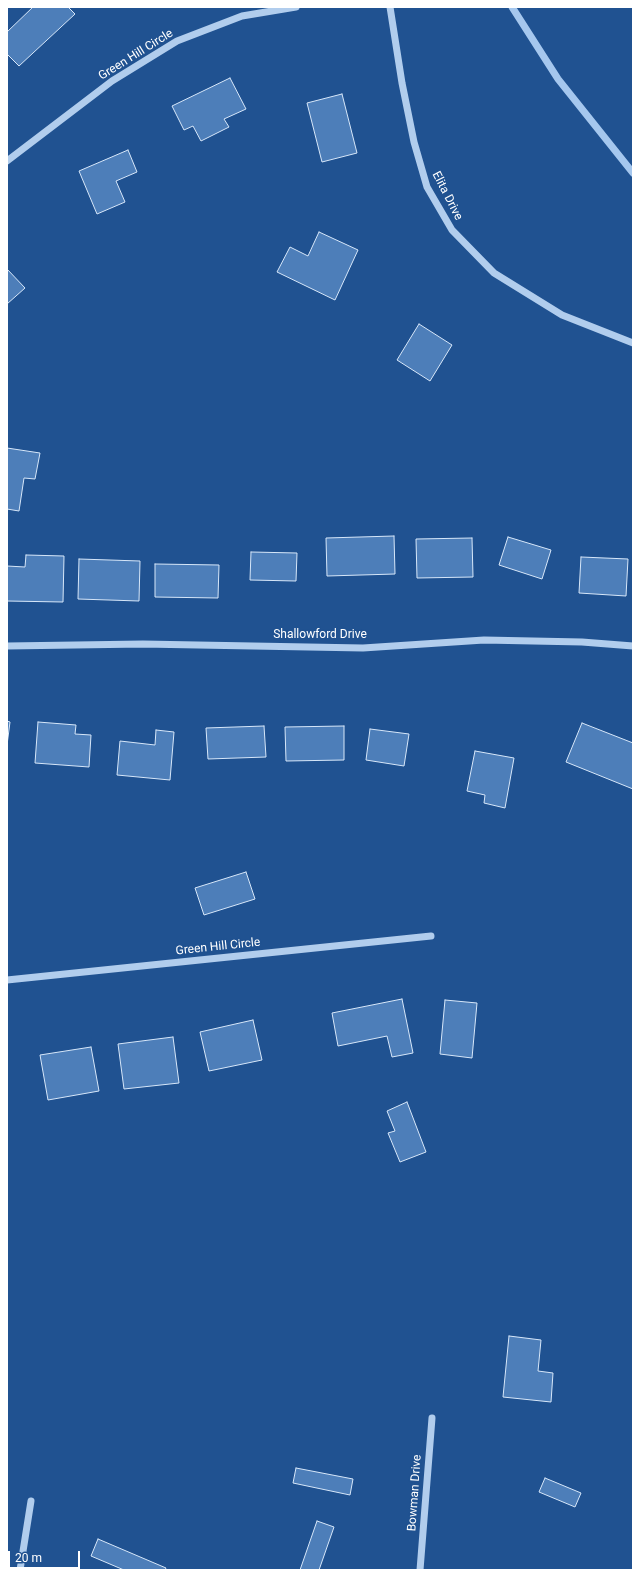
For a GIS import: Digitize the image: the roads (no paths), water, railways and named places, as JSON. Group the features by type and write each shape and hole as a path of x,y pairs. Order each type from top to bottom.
{"street":[{"name":"Green Hill Circle","path":"7,161 112,81 178,41 242,16 296,7"},
{"name":"Elita Drive","path":"390,7 402,83 414,142 427,187 452,230 494,273 521,290 562,315 633,343"},
{"name":"Shallowford Drive","path":"7,646 143,644 363,648 484,640 582,642 633,646"},
{"name":"Green Hill Circle","path":"7,980 431,936"},
{"name":"Bowman Drive","path":"420,1570 432,1418"},
{"path":"20,1570 31,1501"}],"waterway":[{"path":"512,7 558,79 633,173"}]}
